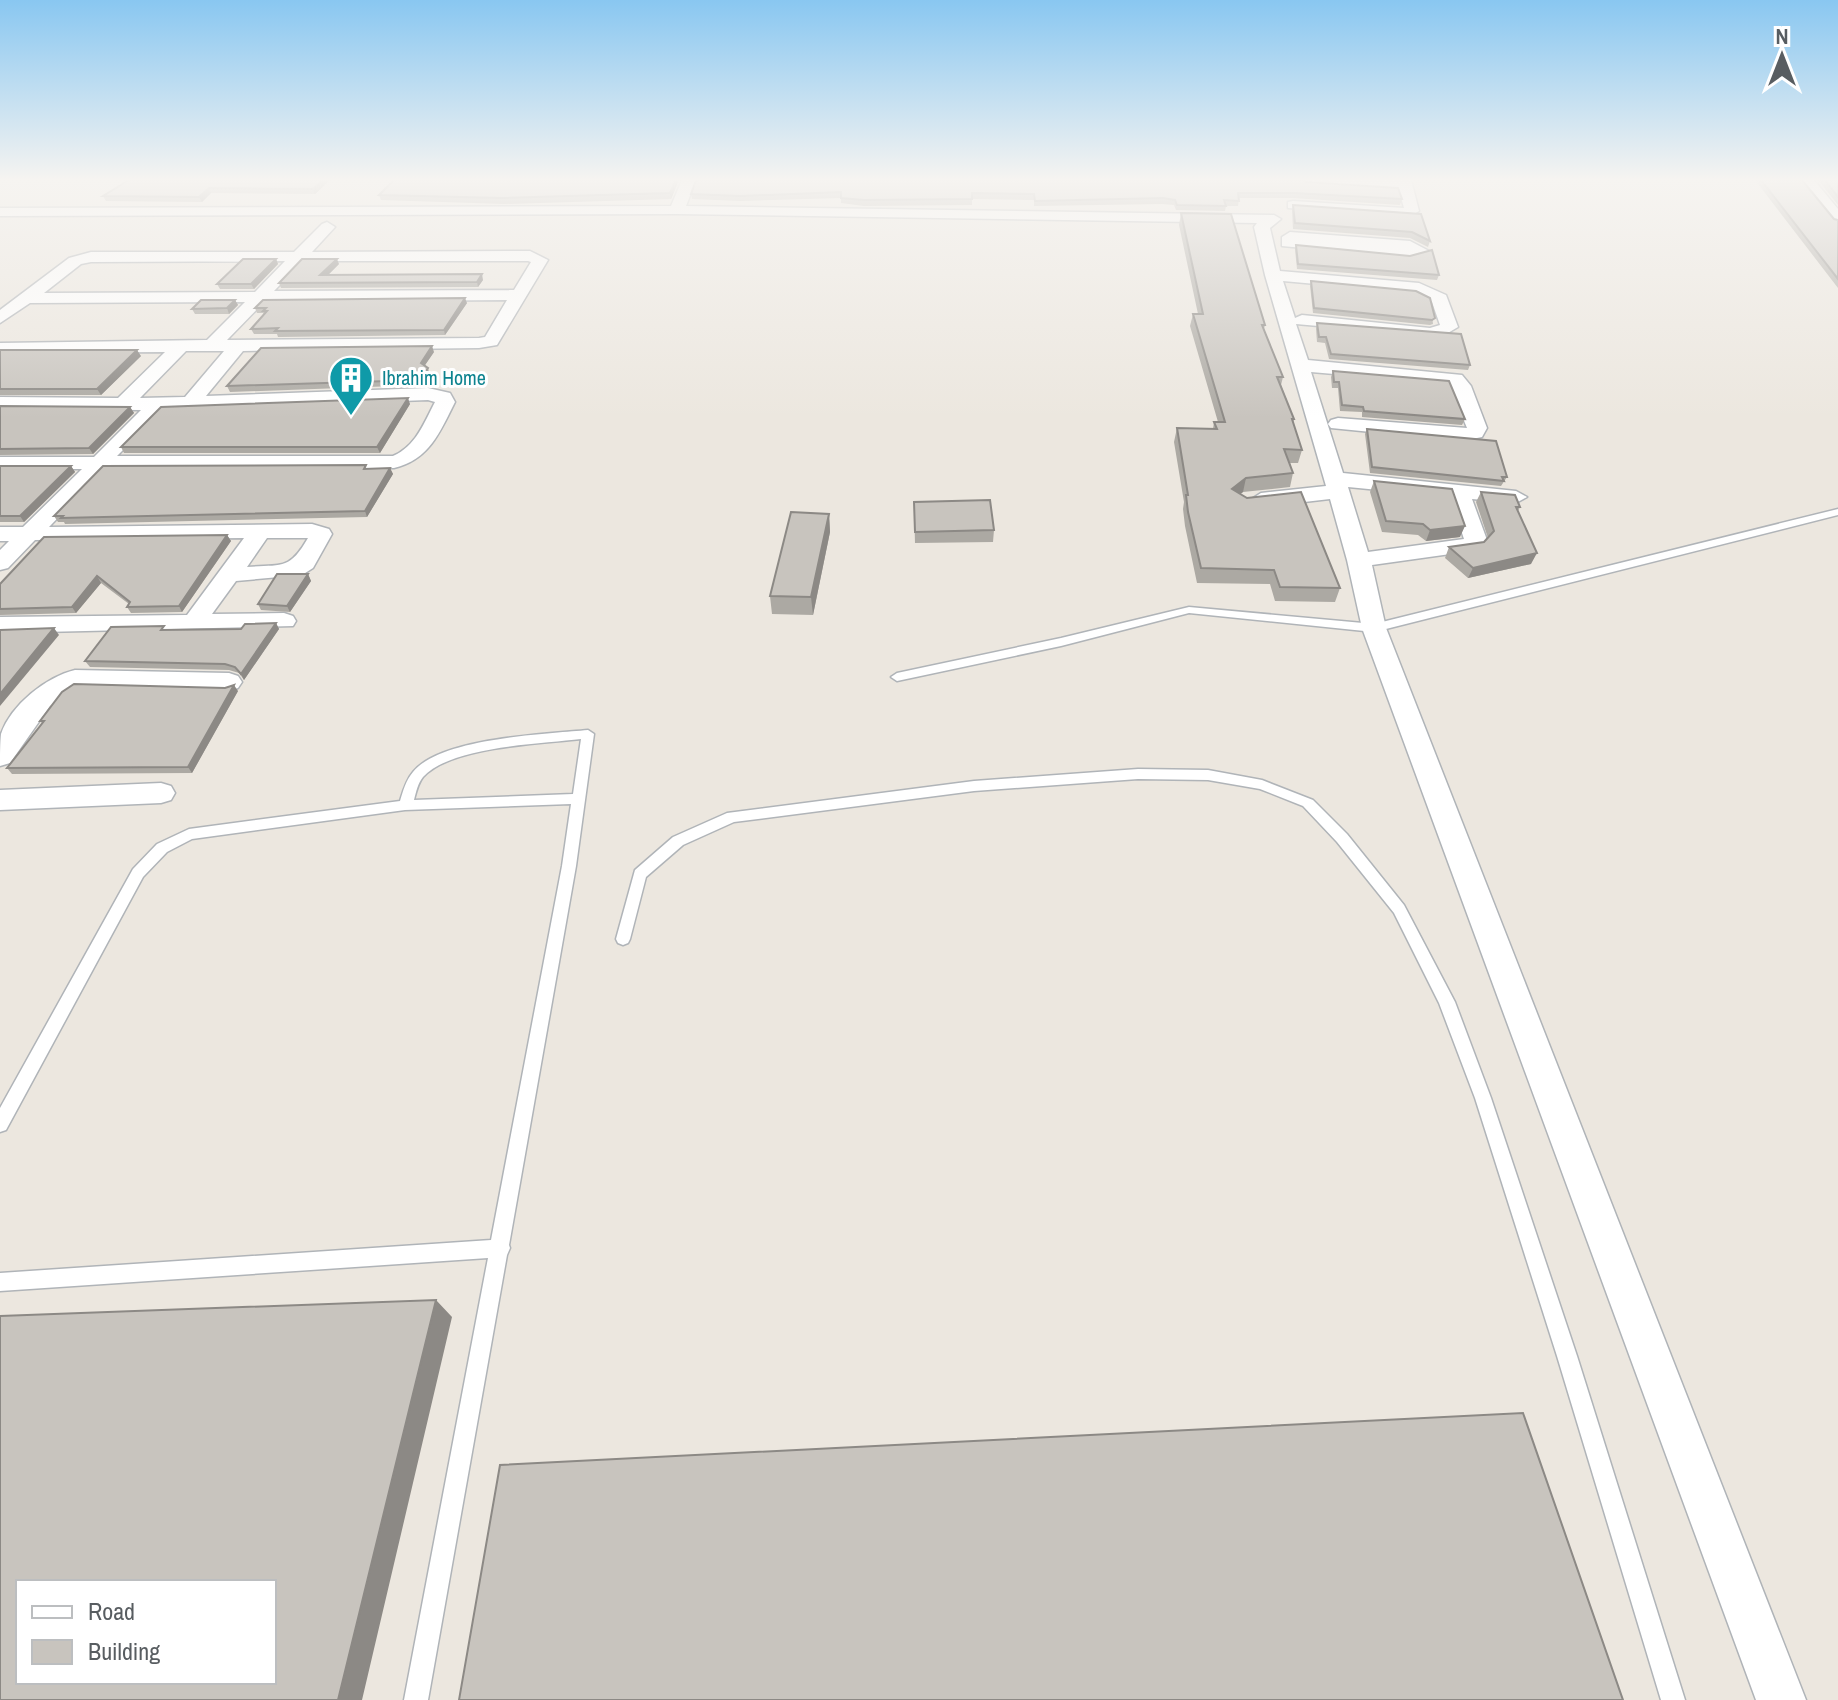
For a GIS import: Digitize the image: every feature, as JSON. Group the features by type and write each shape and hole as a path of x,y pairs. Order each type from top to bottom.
{"street":[{"path":"0,318 80,259"},
{"path":"211,347 296,259"},
{"path":"0,348 479,343 491,341 540,259"},
{"path":"1279,259 1280,276 1368,559 1374,628 1781,1700"},
{"path":"1280,276 1302,320 1308,366 1338,424 1344,484"},
{"path":"1280,276 1432,292 1440,299 1449,327 1430,333 1302,320"},
{"path":"26,298 521,295"},
{"path":"191,402 237,347"},
{"path":"124,403 179,348"},
{"path":"1308,366 1455,379 1462,386 1477,428 1475,433 1462,435 1338,424"},
{"path":"0,403 158,404 428,394 443,397 445,402 416,453 409,459 394,462 0,463"},
{"path":"0,563 158,404"},
{"path":"1243,502 1344,484 1516,497"},
{"path":"1368,559 1471,545 1476,540 1459,492"},
{"path":"194,622 261,531"},
{"path":"0,534 261,531 312,531 321,534 305,563 294,570 227,575"},
{"path":"0,625 284,621"},
{"path":"0,756 47,691 59,683 75,678 229,682"},
{"path":"0,800 161,793"}],"lane":[{"path":"897,677 1061,642 1189,610 1374,628 1838,512"},
{"path":"405,805 417,774 431,762 459,751 588,734 569,866 501,1248 416,1700"},
{"path":"623,939 640,874 678,841 732,817 974,786 1138,774 1208,775 1262,785 1308,803 1342,838 1399,909 1447,1002 1483,1098 1562,1340 1673,1700"},
{"path":"0,1124 138,873 162,848 189,834 405,805 577,799"},
{"path":"0,1282 501,1248"}],"building":[{"path":"243,259 276,259 251,284 217,284"},
{"path":"302,259 337,259 320,275 482,274 477,282 279,283"},
{"path":"1191,259 1245,259 1265,325 1262,325 1283,377 1277,377 1294,419 1302,450 1284,449 1293,473 1246,478 1232,489 1247,498 1301,492 1340,588 1280,587 1274,570 1201,568 1188,512 1177,428 1217,429 1214,422 1225,422 1193,314 1203,314"},
{"path":"1298,259 1435,259 1439,275 1298,264"},
{"path":"1823,259 1838,259 1838,279"},
{"path":"1311,281 1416,291 1430,298 1435,318 1314,308"},
{"path":"465,298 444,330 251,329 267,311 263,311 266,308 255,308 263,300"},
{"path":"201,300 235,300 227,308 192,309"},
{"path":"1317,323 1461,334 1470,365 1331,354 1326,337 1319,337"},
{"path":"432,346 421,363 428,368 420,380 227,386 261,348"},
{"path":"0,350 137,350 97,389 0,389"},
{"path":"1333,371 1449,381 1465,419 1364,411 1363,407 1342,405 1339,382 1334,382"},
{"path":"408,398 377,447 121,447 161,407"},
{"path":"0,406 130,407 89,448 0,449"},
{"path":"1367,429 1496,441 1507,477 1502,477 1504,481 1372,467"},
{"path":"366,465 364,469 390,468 365,511 54,516 103,466"},
{"path":"0,466 71,466 20,516 0,516"},
{"path":"1374,481 1452,489 1465,526 1430,530 1423,524 1386,521"},
{"path":"1481,492 1515,495 1520,507 1516,507 1537,553 1473,568 1449,547 1484,542 1494,531"},
{"path":"990,500 994,530 915,532 914,502"},
{"path":"791,512 829,514 811,597 770,596"},
{"path":"227,535 179,606 127,607 130,602 97,576 72,607 0,609 0,584 44,537"},
{"path":"277,574 308,574 287,606 258,604"},
{"path":"276,623 241,674 235,667 225,664 85,661 111,627 241,629 245,624"},
{"path":"54,628 0,694 0,630"},
{"path":"74,684 225,688 234,685 188,767 7,768 44,721 40,721 62,692"},
{"path":"436,1300 338,1700 0,1700 0,1316"},
{"path":"1523,1413 1623,1700 459,1700 500,1465"}],"place":[{"name":"Ibrahim Home","path":"351,417"}]}
